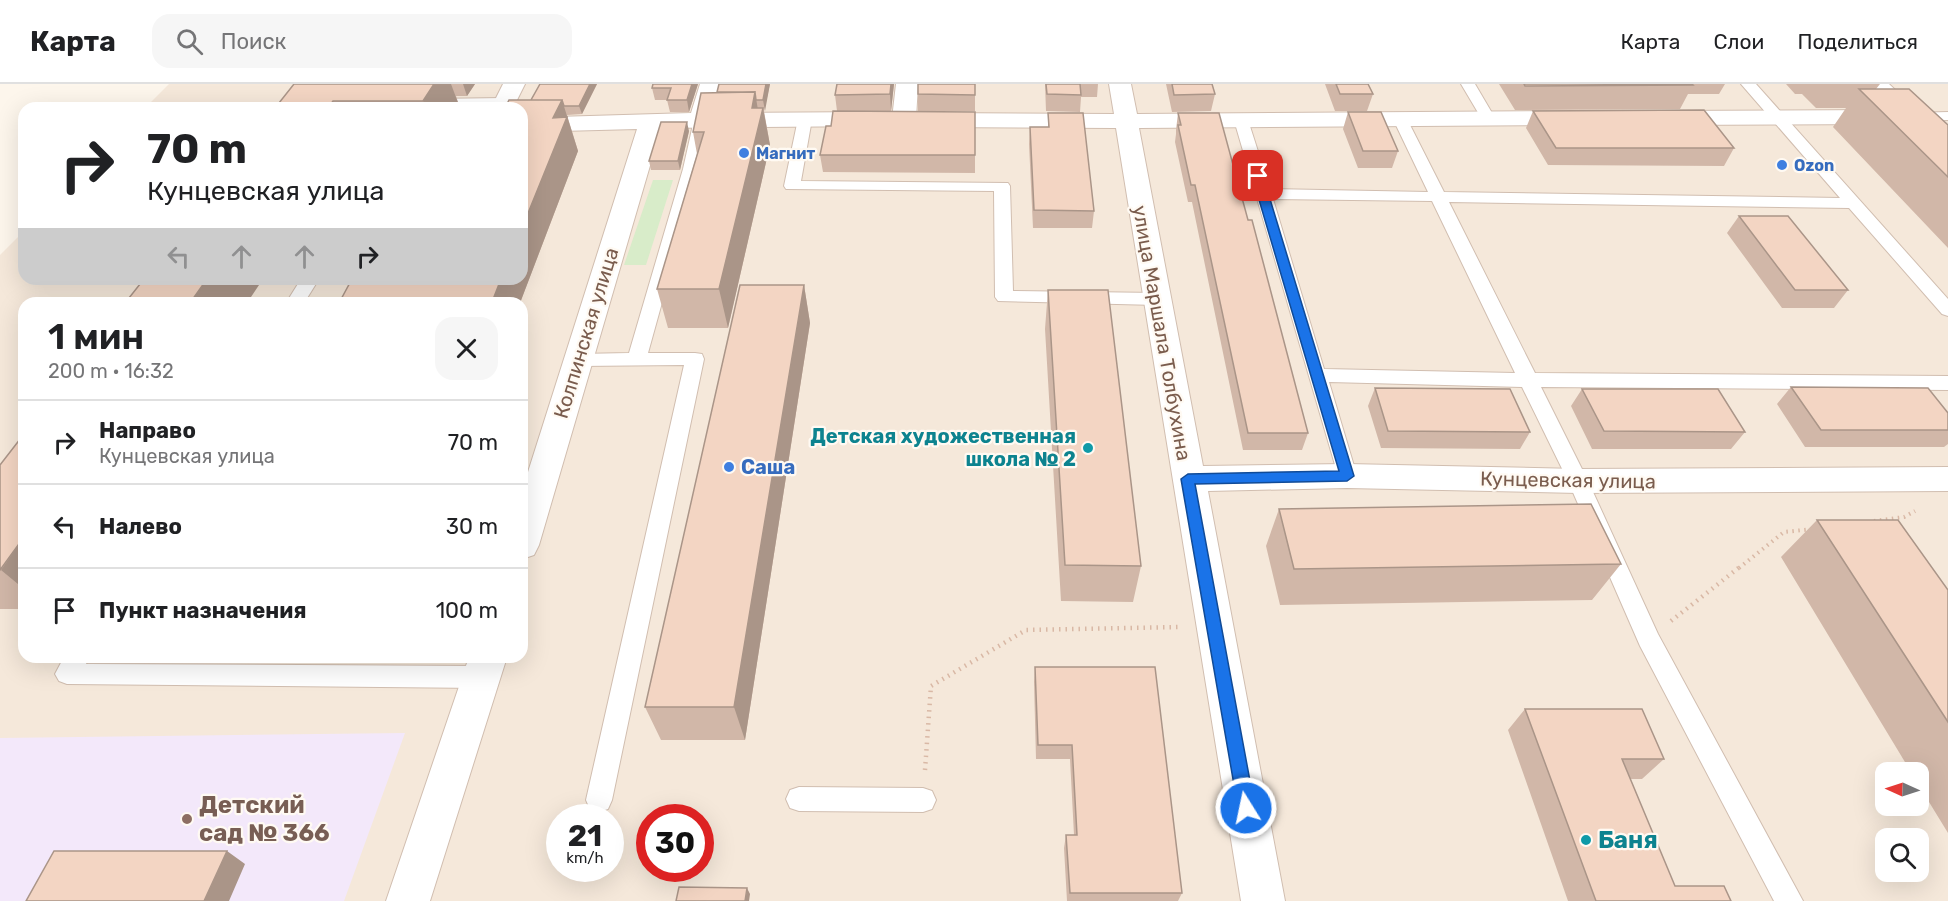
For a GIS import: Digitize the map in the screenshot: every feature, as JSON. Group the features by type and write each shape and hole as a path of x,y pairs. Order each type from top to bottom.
{"street":[{"path":"701,120 711,84"},
{"path":"904,119 907,84"},
{"name":"улица Маршала Толбухина","path":"1120,84 1263,901"},
{"path":"1876,84 1948,153"},
{"path":"1638,118 1909,117"},
{"path":"528,125 805,119 1126,121 1592,118"},
{"name":"Колпинская улица","path":"528,526 651,122"},
{"name":"Кунцевская улица","path":"1188,479 1347,476 1578,481 1946,479"},
{"path":"408,901 485,667"}],"lane":[{"path":"1468,84 1488,118"},
{"path":"1748,84 1948,310"},
{"path":"435,102 509,98"},
{"path":"1909,117 1948,116"},
{"path":"805,119 792,186 1002,186 1004,297 1157,298"},
{"path":"1401,119 1578,481 1648,639 1789,901"},
{"path":"637,359 691,169 701,120"},
{"path":"1241,120 1347,476"},
{"path":"1263,194 1853,203"},
{"path":"579,360 695,359 599,800"},
{"path":"1317,375 1528,380 1948,383"},
{"path":"73,663 66,674 239,666 485,667"},
{"path":"799,799 923,800"}],"path":[{"path":"1871,521 1904,517 1947,494 1946,479"},
{"path":"1648,639 1784,532 1817,528"},
{"path":"923,800 931,686 1026,630 1214,627"}],"shaded area":[{"path":"169,84 1948,84 1948,901 0,901 0,255 18,237 18,285 528,285 528,102 151,102"},
{"name":"Детский сад № 366","path":"405,733 344,901 0,901 0,738"}],"green space":[{"path":"653,180 673,180 646,265 624,265"}],"building":[{"path":"294,84 434,84 423,101 280,102"},
{"path":"540,84 590,84 579,106 564,106 562,100 531,100"},
{"path":"653,84 692,84 687,100 667,100 671,88 652,88"},
{"path":"719,84 766,84 763,100 756,100 755,92 717,92"},
{"path":"837,84 891,84 890,94 835,95"},
{"path":"918,84 975,84 975,95 918,94"},
{"path":"1046,84 1080,84 1081,95 1047,94"},
{"path":"1172,84 1212,84 1215,94 1174,95"},
{"path":"1336,84 1368,84 1373,94 1340,94"},
{"path":"1524,84 1692,84 1693,85 1525,86"},
{"path":"1859,89 1909,89 1948,125 1948,177"},
{"path":"755,92 752,108 763,108 719,289 657,289 704,132 693,132 701,93"},
{"path":"509,100 562,100 553,118 567,117 528,213 528,102 508,102"},
{"path":"1704,110 1734,148 1556,148 1533,111"},
{"path":"833,111 975,112 975,155 820,155 826,126 831,126"},
{"path":"1348,112 1381,112 1398,151 1363,151"},
{"path":"1048,113 1083,113 1094,211 1034,210 1030,127 1049,127"},
{"path":"1178,113 1219,113 1248,220 1252,220 1308,433 1248,433 1195,185 1191,185 1178,125 1181,125"},
{"path":"661,122 687,122 678,161 649,161"},
{"path":"1739,216 1788,216 1848,290 1795,290"},
{"path":"139,285 203,285 194,297 130,297"},
{"path":"349,285 499,285 494,297 342,297"},
{"path":"740,285 804,285 734,707 645,707"},
{"path":"1048,290 1108,290 1141,566 1065,565"},
{"path":"1791,387 1928,388 1948,413 1948,430 1821,430"},
{"path":"1375,388 1510,389 1530,432 1388,431"},
{"path":"1582,389 1718,389 1745,432 1604,431"},
{"path":"18,442 18,545 0,570 0,465"},
{"path":"1591,504 1621,564 1294,569 1279,509"},
{"path":"1817,520 1898,520 1948,590 1948,722"},
{"path":"1035,667 1155,667 1182,893 1070,893 1066,835 1077,835 1072,745 1038,745"},
{"path":"1525,709 1642,709 1664,759 1622,759 1675,886 1724,886 1731,901 1596,901"},
{"name":"Детский сад № 366","path":"54,851 227,851 204,901 26,901"},
{"path":"679,887 747,888 745,901 676,901"}],"place":[{"name":"Магнит","path":"744,153"},
{"name":"Ozon","path":"1782,165"},
{"name":"Детская художественная школа № 2","path":"1088,448"},
{"name":"Саша","path":"729,467"},
{"name":"Детский сад № 366","path":"187,819"},
{"name":"Баня","path":"1586,840"}],"route":[{"path":"1246,808 1188,479 1347,476 1258,176"}]}
